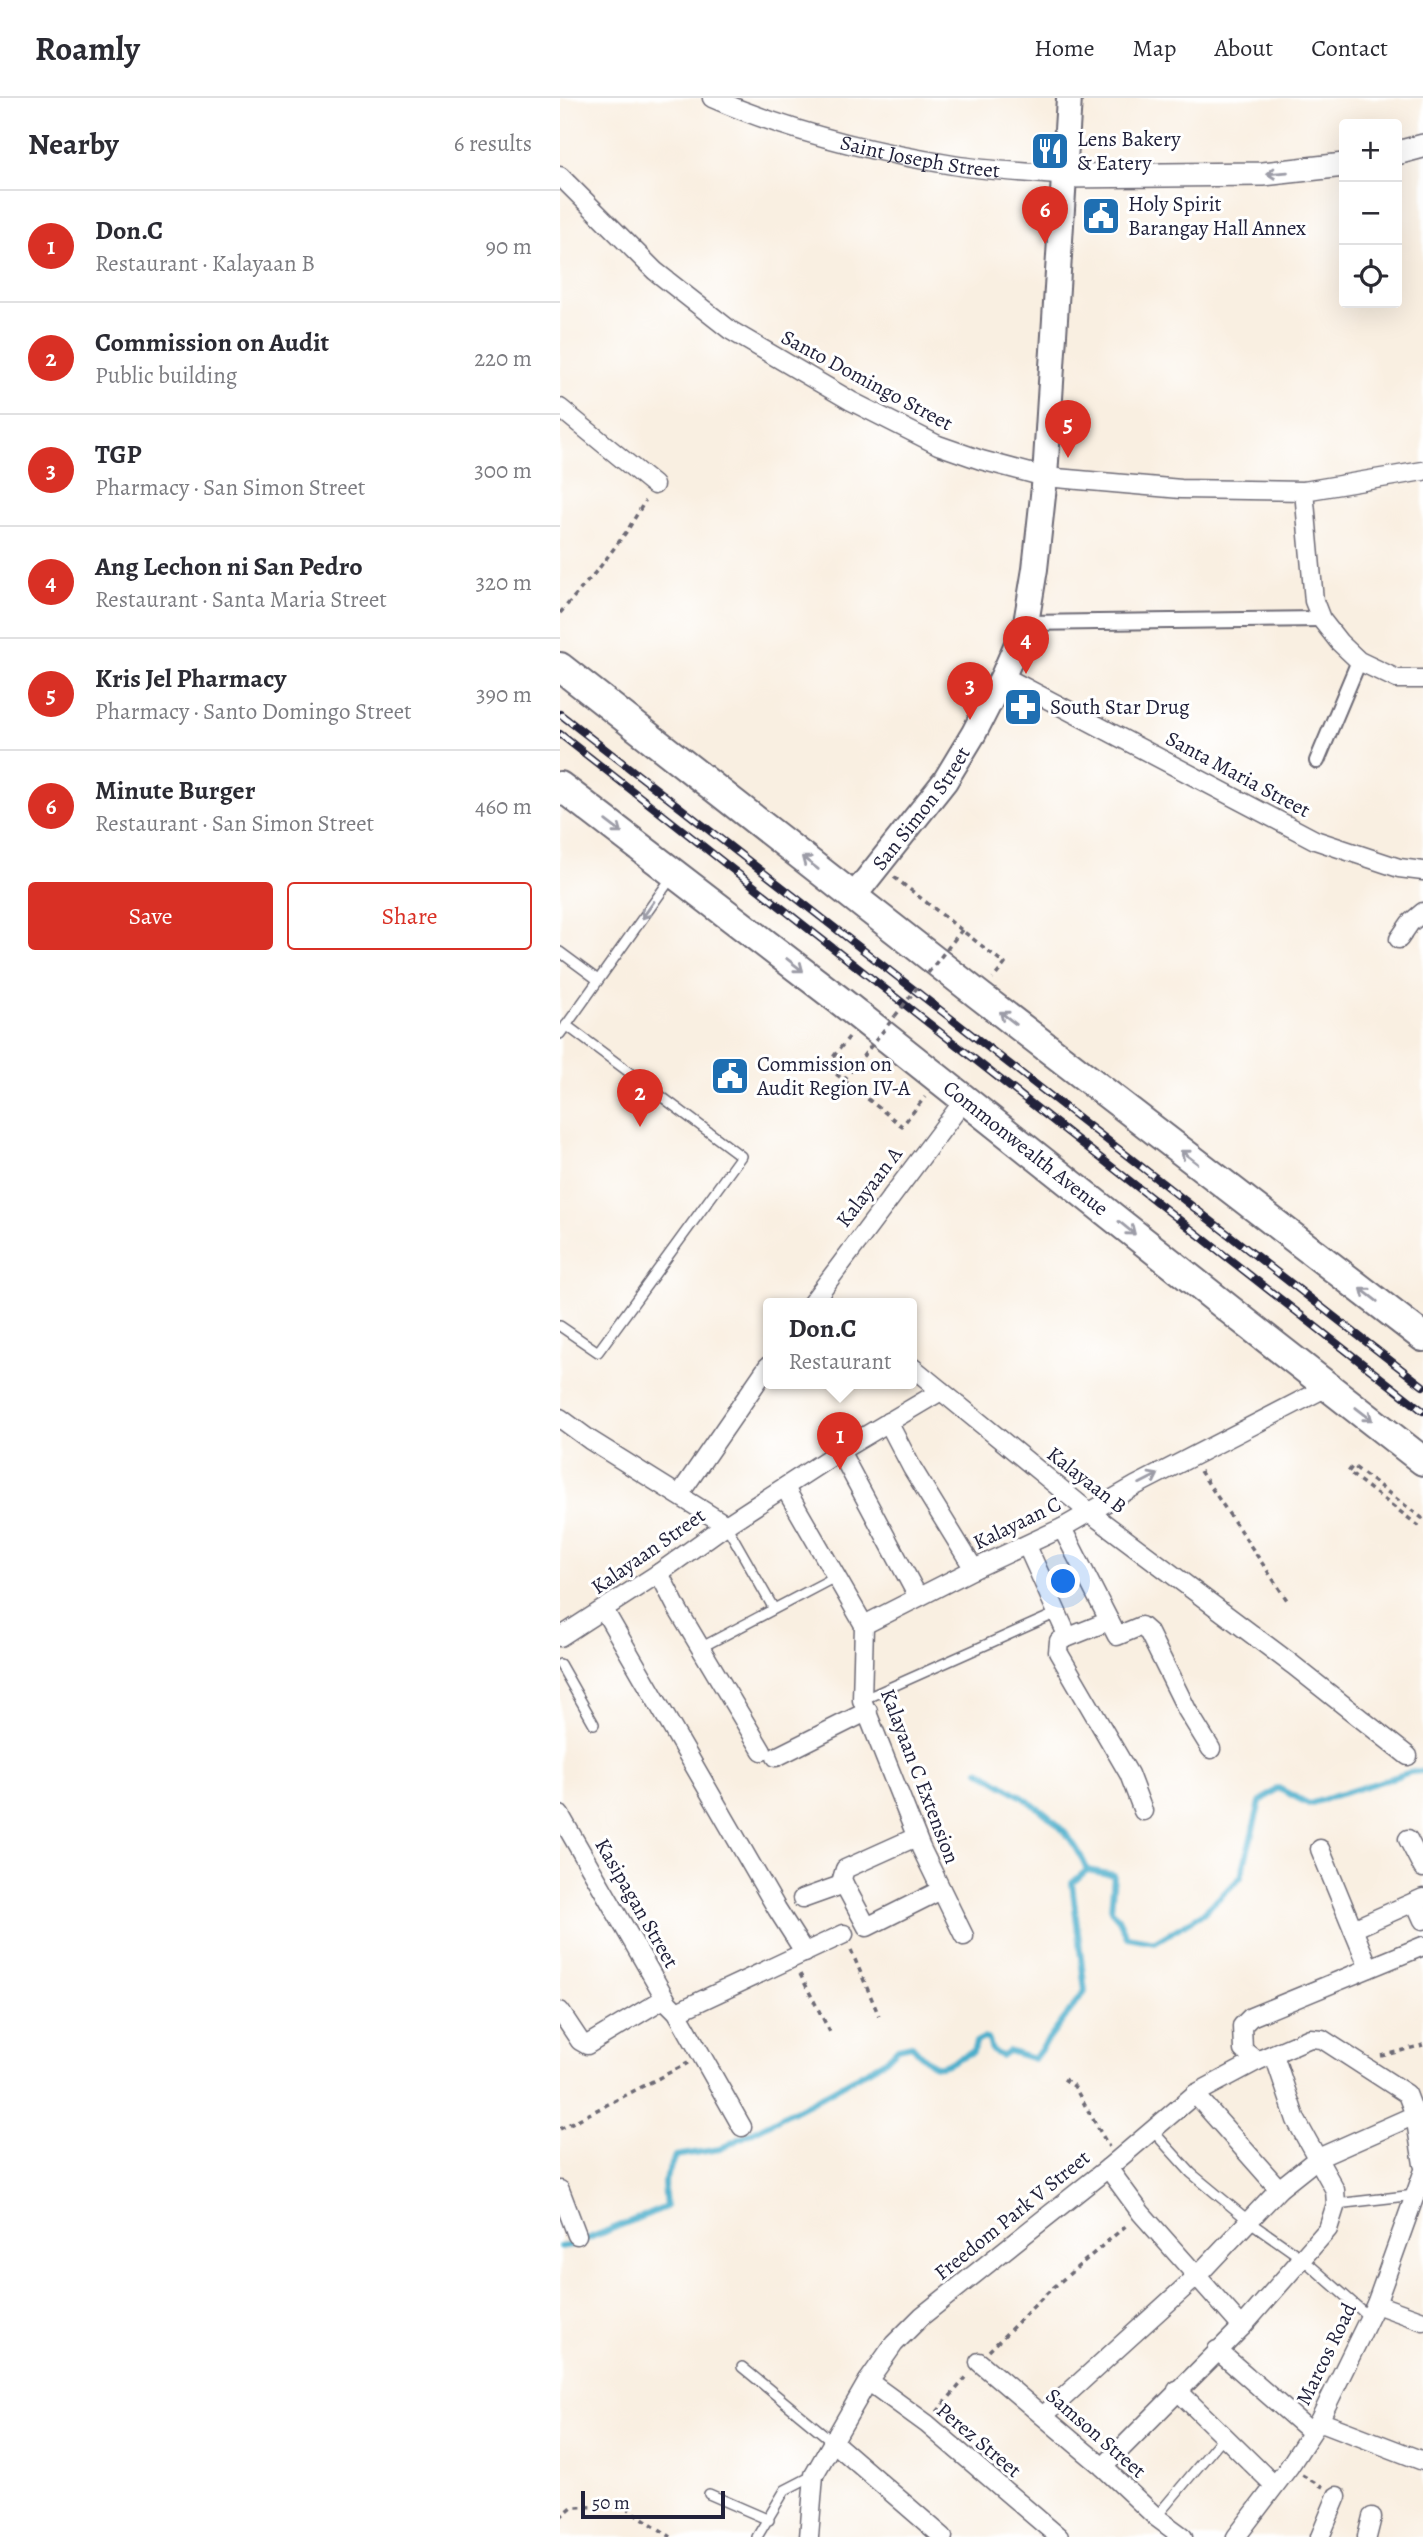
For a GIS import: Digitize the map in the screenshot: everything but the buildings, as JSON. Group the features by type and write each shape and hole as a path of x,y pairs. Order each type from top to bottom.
{"main road":[{"name":"San Simon Street","path":"853,897 945,781 974,733 1026,623 1045,477 1069,98"},
{"path":"560,667 1423,1337"},
{"name":"Commonwealth Avenue","path":"560,786 863,1019 1423,1461"}],"street":[{"name":"Saint Joseph Street","path":"712,98 740,110 846,143 954,165 1065,176 1263,174 1339,165"},
{"path":"1402,152 1423,146"},
{"name":"Santo Domingo Street","path":"560,176 655,271 730,330 851,401 938,445 1045,477 1181,489 1304,491 1423,471"},
{"path":"560,408 654,485"},
{"path":"1304,491 1314,601 1321,619 1359,661 1397,678 1423,679"},
{"path":"1026,623 1321,619"},
{"path":"1317,761 1359,661"},
{"name":"Santa Maria Street","path":"1003,676 1315,840 1399,868 1423,871"},
{"path":"1399,939 1410,923 1423,912"},
{"name":"Kalayaan A","path":"819,1298 965,1099"},
{"name":"Kalayaan B","path":"917,1371 1089,1512 1293,1665 1408,1756"},
{"path":"679,1495 763,1373"},
{"name":"Kalayaan C","path":"864,1625 974,1569 1027,1546 1329,1386"},
{"path":"560,1418 590,1440 726,1525 839,1451 941,1391"},
{"path":"888,1422 912,1468 974,1569"},
{"path":"839,1451 918,1597"},
{"path":"785,1488 864,1625"},
{"name":"Kalayaan Street","path":"560,1637 659,1573 726,1525"},
{"path":"1062,1528 1117,1636 1141,1626 1149,1633 1187,1710 1211,1749"},
{"path":"1027,1546 1068,1637"},
{"path":"659,1573 700,1648 769,1754 865,1706"},
{"path":"604,1610 776,1909 798,1956"},
{"path":"1109,1622 1059,1641 1058,1652 1129,1774 1143,1811"},
{"name":"Kalayaan C Extension","path":"864,1625 865,1706 916,1837 964,1936"},
{"name":"Kasipagan Street","path":"560,1815 742,2127"},
{"path":"916,1837 845,1869 842,1879 844,1884 867,1927 941,1890"},
{"path":"1409,1838 1423,1868"},
{"path":"1320,1849 1369,1968"},
{"path":"802,1899 844,1884"},
{"path":"1353,1929 1419,1900 1423,1920"},
{"path":"677,2012 844,1934"},
{"path":"1257,2061 1243,2050 1241,2032 1246,2021 1299,1996 1423,1946"},
{"path":"560,2011 580,2041 587,2045 665,1998"},
{"name":"Freedom Park V Street","path":"814,2475 868,2381 894,2344 922,2316 1195,2094 1257,2061 1310,2038 1317,2038 1356,2062"},
{"path":"1103,2467 1242,2327 1328,2229 1336,2204 1335,2190 1296,2120 1274,2055"},
{"path":"1356,2062 1407,2094 1415,2115 1423,2164"},
{"path":"1195,2094 1279,2189"},
{"path":"1043,2416 1196,2277 1279,2189 1318,2158 1415,2115"},
{"path":"1112,2164 1141,2213 1242,2327"},
{"name":"Marcos Road","path":"1236,2537 1315,2426 1372,2311 1423,2173"},
{"path":"560,2190 577,2235"},
{"path":"1372,2311 1423,2321"},
{"path":"1217,2350 1315,2426 1423,2461"},
{"name":"Samson Street","path":"979,2361 1183,2537"},
{"name":"Perez Street","path":"868,2381 927,2424 1059,2537"},
{"path":"1177,2390 1274,2485"},
{"path":"832,2441 943,2537"},
{"path":"811,2536 814,2475"},
{"path":"1321,2537 1337,2496"},
{"path":"1367,2537 1372,2517"}],"lane":[{"path":"560,1326 598,1352 741,1156 563,1030 675,873"},
{"path":"560,952 598,980"},
{"path":"726,1525 774,1609"},
{"path":"700,1648 836,1576"},
{"path":"865,1706 1057,1613"},
{"path":"560,1664 594,1724"},
{"path":"1152,2130 1191,2173 1249,2221 1372,2311"},
{"path":"1336,2204 1417,2195"},
{"path":"742,2367 832,2441"},
{"path":"1156,2516 1224,2436"},
{"path":"757,2537 785,2490 814,2475"},
{"path":"709,2494 769,2520"}],"path":[{"path":"560,613 620,540 654,485"},
{"path":"878,865 1005,964"},
{"path":"928,973 962,930"},
{"path":"844,1080 920,984"},
{"path":"863,1019 826,1066 902,1126 939,1079"},
{"path":"1191,1457 1289,1603"},
{"path":"1422,1518 1353,1466 1348,1472 1423,1529"},
{"path":"844,1934 879,2016"},
{"path":"798,1956 831,2034"},
{"path":"1356,2062 1423,2045"},
{"path":"560,2129 702,2056"},
{"path":"1064,2079 1074,2086 1112,2164"},
{"path":"927,2424 979,2361 1047,2293 1141,2213"},
{"path":"560,2517 572,2507 624,2506 671,2537"}],"waterway":[{"path":"979,1770 1042,1811 1069,1837 1087,1870"},
{"path":"560,2247 572,2245 666,2207 664,2183 675,2156 720,2149 886,2060 898,2048 912,2045 929,2062 940,2066 973,2052 976,2042 984,2038 989,2040 992,2051 1001,2056 1008,2051 1034,2059 1085,1991 1072,1883 1087,1870 1114,1875 1111,1910 1127,1937 1155,1942 1202,1914 1241,1877 1260,1802 1278,1788 1309,1804 1411,1772 1423,1771"}],"railway":[{"path":"560,714 1423,1386"},
{"path":"560,734 1423,1411"}],"place":[{"name":"Lens Bakery & Eatery","path":"1050,151"},
{"name":"Holy Spirit Barangay Hall Annex","path":"1101,216"},
{"name":"Minute Burger","path":"1045,244"},
{"name":"Kris Jel Pharmacy","path":"1068,458"},
{"name":"Ang Lechon ni San Pedro","path":"1026,674"},
{"name":"South Star Drug","path":"1023,707"},
{"name":"TGP","path":"970,720"},
{"name":"Commission on Audit Region IV-A","path":"730,1076"},
{"name":"Commission on Audit","path":"640,1127"},
{"name":"Don.C","path":"840,1470"}]}
